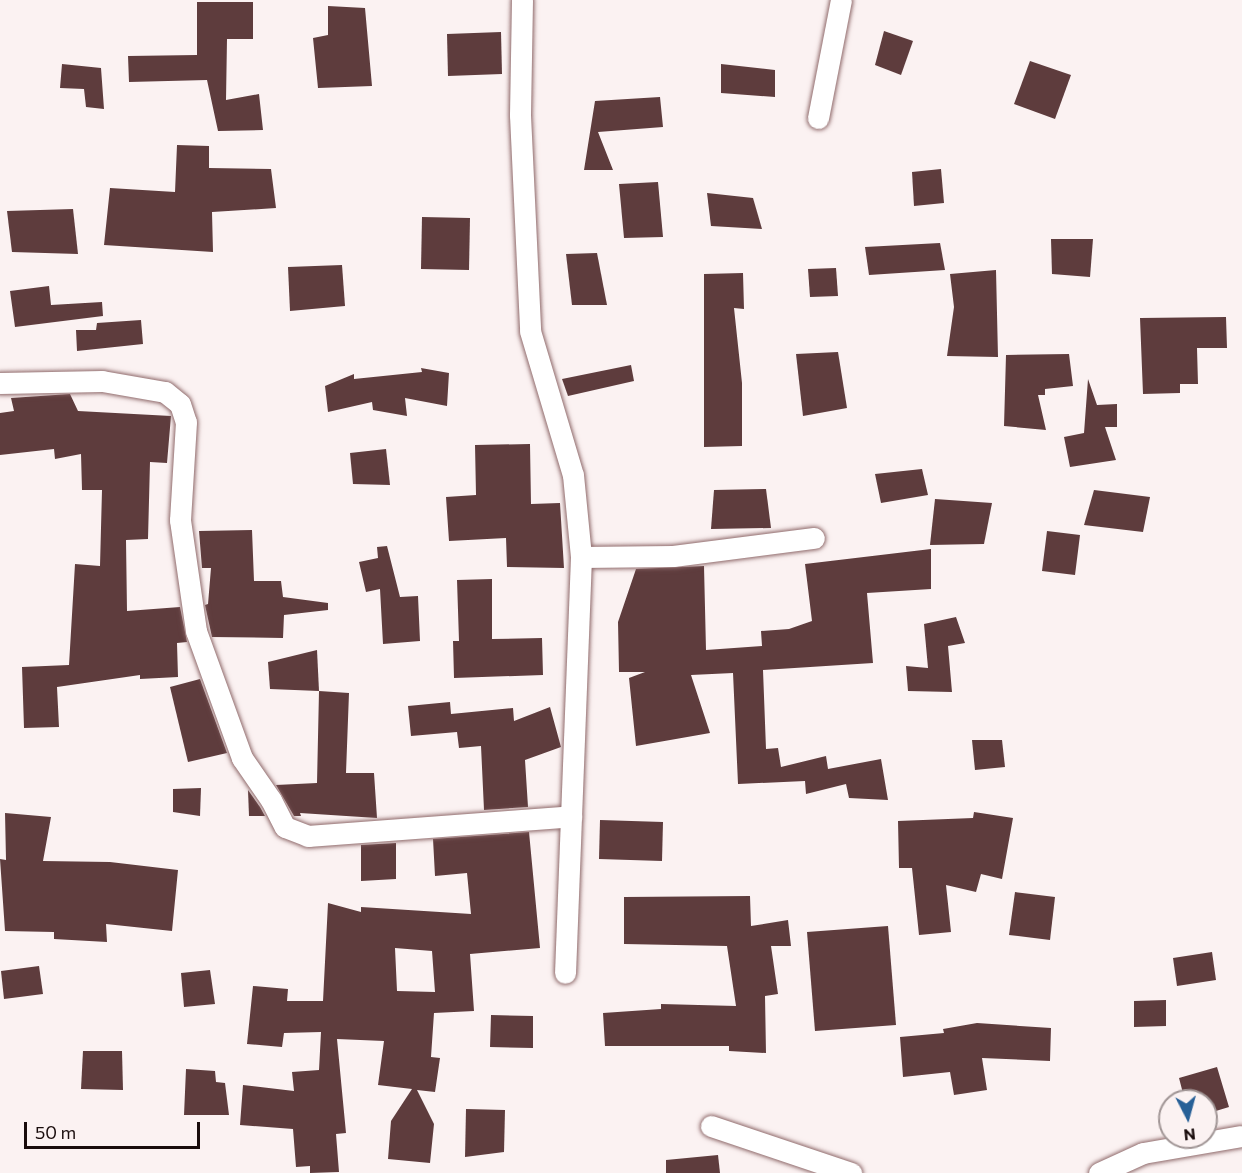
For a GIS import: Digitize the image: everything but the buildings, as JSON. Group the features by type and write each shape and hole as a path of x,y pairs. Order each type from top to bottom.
{"street":[{"path":"522,0 520,115 530,331 573,475 581,557 565,973"},
{"path":"818,118 841,0"},
{"path":"0,383 102,381 165,392 180,404 186,422 180,520 196,631 242,758 272,800 285,827 308,836 571,816"},
{"path":"581,557 673,556 814,538"},
{"path":"711,1126 851,1173"},
{"path":"1099,1173 1143,1153 1241,1136"}]}
